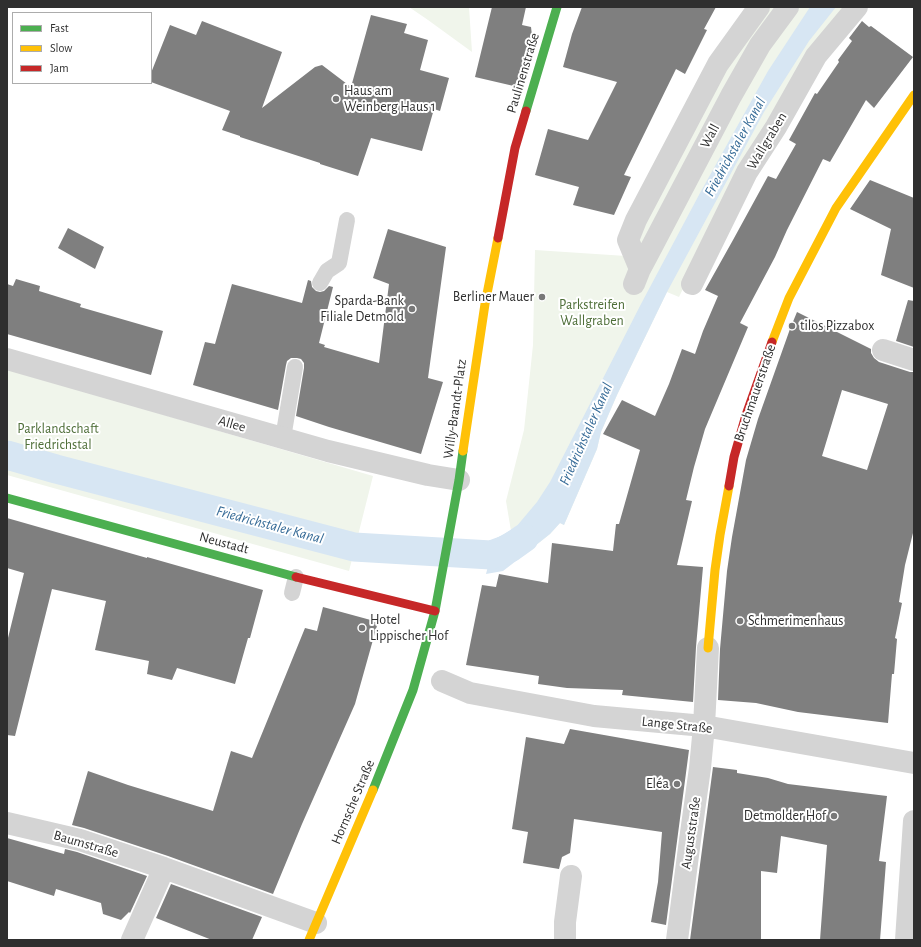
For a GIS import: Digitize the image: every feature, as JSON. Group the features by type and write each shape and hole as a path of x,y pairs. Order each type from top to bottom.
{"main road":[{"name":"Paulinenstraße","path":"515,148 557,7"},
{"name":"Bruchmauerstraße","path":"708,648 715,570 734,457 746,415 778,325 789,298 836,208 914,95"},
{"name":"Willy-Brandt-Platz","path":"418,672 435,611 449,537 485,304 515,148"},
{"name":"Neustadt","path":"7,498 296,577 435,611"},
{"name":"Hornsche Straße","path":"313,931 364,813 418,672"}],"street":[{"name":"Wall","path":"759,7 718,64 636,220 628,240 637,277 760,45 788,7"},
{"name":"Wallgraben","path":"692,284 748,172 776,127 816,56 856,7"},
{"path":"883,350 914,360"},
{"name":"Allee","path":"7,360 328,451 428,475 459,480"},
{"name":"Bruchmauerstraße","path":"704,726 708,648"},
{"name":"Lange Straße","path":"442,681 470,693 594,716 704,726 914,763"},
{"name":"Auguststraße","path":"677,940 700,768 704,726"},
{"path":"906,940 914,821"},
{"name":"Baumstraße","path":"7,823 80,840 164,868 313,931"},
{"path":"132,940 164,868"},
{"path":"565,940 565,922 571,876"}],"lane":[{"path":"320,283 327,271 339,263 347,220"},
{"path":"282,438 295,367"},
{"path":"292,594 296,577"}],"green space":[{"path":"409,7 469,7 472,52 428,20"},
{"name":"Parkstreifen Wallgraben","path":"769,7 850,7 691,272 679,297 667,292 617,395 601,432 597,449 564,525 560,523 550,534 516,561 506,501 524,430 533,345 535,250 626,256 728,67"},
{"name":"Parklandschaft Friedrichstal","path":"7,369 373,476 349,571 7,475"}],"water":[{"path":"810,7 836,7 809,41 764,112 667,292 617,395 601,432 597,449 564,525 560,523 550,534 503,571 486,574 495,539 516,527 537,502 550,482 641,304 700,193 768,71"}],"building":[{"path":"492,7 526,7 522,25 531,27 533,44 529,58 526,57 518,87 475,77"},
{"path":"582,7 716,7 704,29 707,30 685,74 676,69 624,175 631,177 614,215 573,205 579,187 535,175 548,129 588,140 617,82 563,67 572,34"},
{"name":"Haus am Weinberg Haus 1","path":"371,15 407,24 404,33 428,40 420,70 449,78 440,111 434,109 422,151 371,138 358,176 222,130 230,111 152,82 152,70 170,25 196,35 202,21 282,52 262,108 315,67 322,65 351,87"},
{"path":"862,21 913,57 874,108 866,100 830,162 823,159 775,257 740,323 748,327 705,429 686,500 692,501 677,565 703,567 693,702 622,695 623,690 567,688 538,684 539,676 466,665 482,585 496,587 499,574 548,583 552,543 613,551 616,524 619,524 640,450 603,434 622,400 655,416 682,349 695,354 718,296 705,290 768,176 776,179 796,144 789,140 815,93 817,94 839,62 838,60 852,41 849,38"},
{"path":"870,180 914,198 914,288 881,275 891,229 850,209"},
{"path":"68,228 104,247 95,269 58,248"},
{"path":"388,229 446,247 428,378 443,382 421,454 296,416 304,368 304,363 301,359 291,358 287,361 278,410 193,385 205,342 215,344 232,284 302,303 308,280 311,281 312,287 316,291 324,291 329,286 333,287 319,343 325,345 324,347 379,363 389,284 373,278"},
{"path":"16,279 40,286 39,291 81,304 80,307 163,331 151,375 7,334 7,284 13,286"},
{"path":"908,300 914,301 914,347 896,341"},
{"path":"797,312 871,349 871,353 874,358 879,362 914,372 914,529 905,565 899,602 902,603 895,638 897,639 894,674 892,674 888,723 798,712 756,703 718,700 720,649 727,571 746,460 758,419","holes":["842,390 888,404 867,470 822,456"]},
{"path":"7,518 263,590 250,638 248,638 235,684 177,668 172,680 147,674 149,661 95,650 106,601 52,589 15,736 7,735 7,642 24,573 7,568"},
{"path":"323,607 378,622 355,704 273,894 168,856 72,825 88,771 213,811 231,751 252,758 305,628 317,631"},
{"path":"570,729 689,750 666,925 651,922 658,882 662,832 574,819 570,853 562,857 559,869 523,863 528,832 512,829 526,737 564,744"},
{"path":"713,767 737,770 737,773 768,778 788,784 887,796 879,861 886,862 880,940 820,940 827,845 781,836 777,873 761,871 761,940 690,940"},
{"path":"7,838 64,854 65,849 77,852 147,876 130,913 129,912 121,920 103,914 101,903 56,889 54,896 7,881"},
{"path":"171,884 262,917 252,940 212,940 156,918"}],"waterway":[{"name":"Friedrichstaler Kanal","path":"7,455 354,547 491,555 510,548 524,538"}],"traffic: fast":[{"path":"526,111 557,7"},
{"path":"373,790 413,690 435,611 463,451"},
{"path":"7,498 296,577"}],"traffic: slow":[{"path":"772,342 789,298 836,208 914,95"},
{"path":"463,451 485,304 498,238"},
{"path":"708,648 715,570 729,486"},
{"path":"309,940 373,790"}],"traffic: jam":[{"path":"498,238 515,148 526,111"},
{"path":"729,486 734,457 746,415 772,342"},
{"path":"296,577 435,611"}],"place":[{"name":"Haus am Weinberg Haus 1","path":"336,99"},
{"name":"Berliner Mauer","path":"542,297"},
{"name":"Sparda-Bank Filiale Detmold","path":"412,309"},
{"name":"tilos Pizzabox","path":"792,326"},
{"name":"Schmerimenhaus","path":"740,621"},
{"name":"Hotel Lippischer Hof","path":"362,628"},
{"name":"Eléa","path":"677,784"},
{"name":"Detmolder Hof","path":"834,816"}]}
